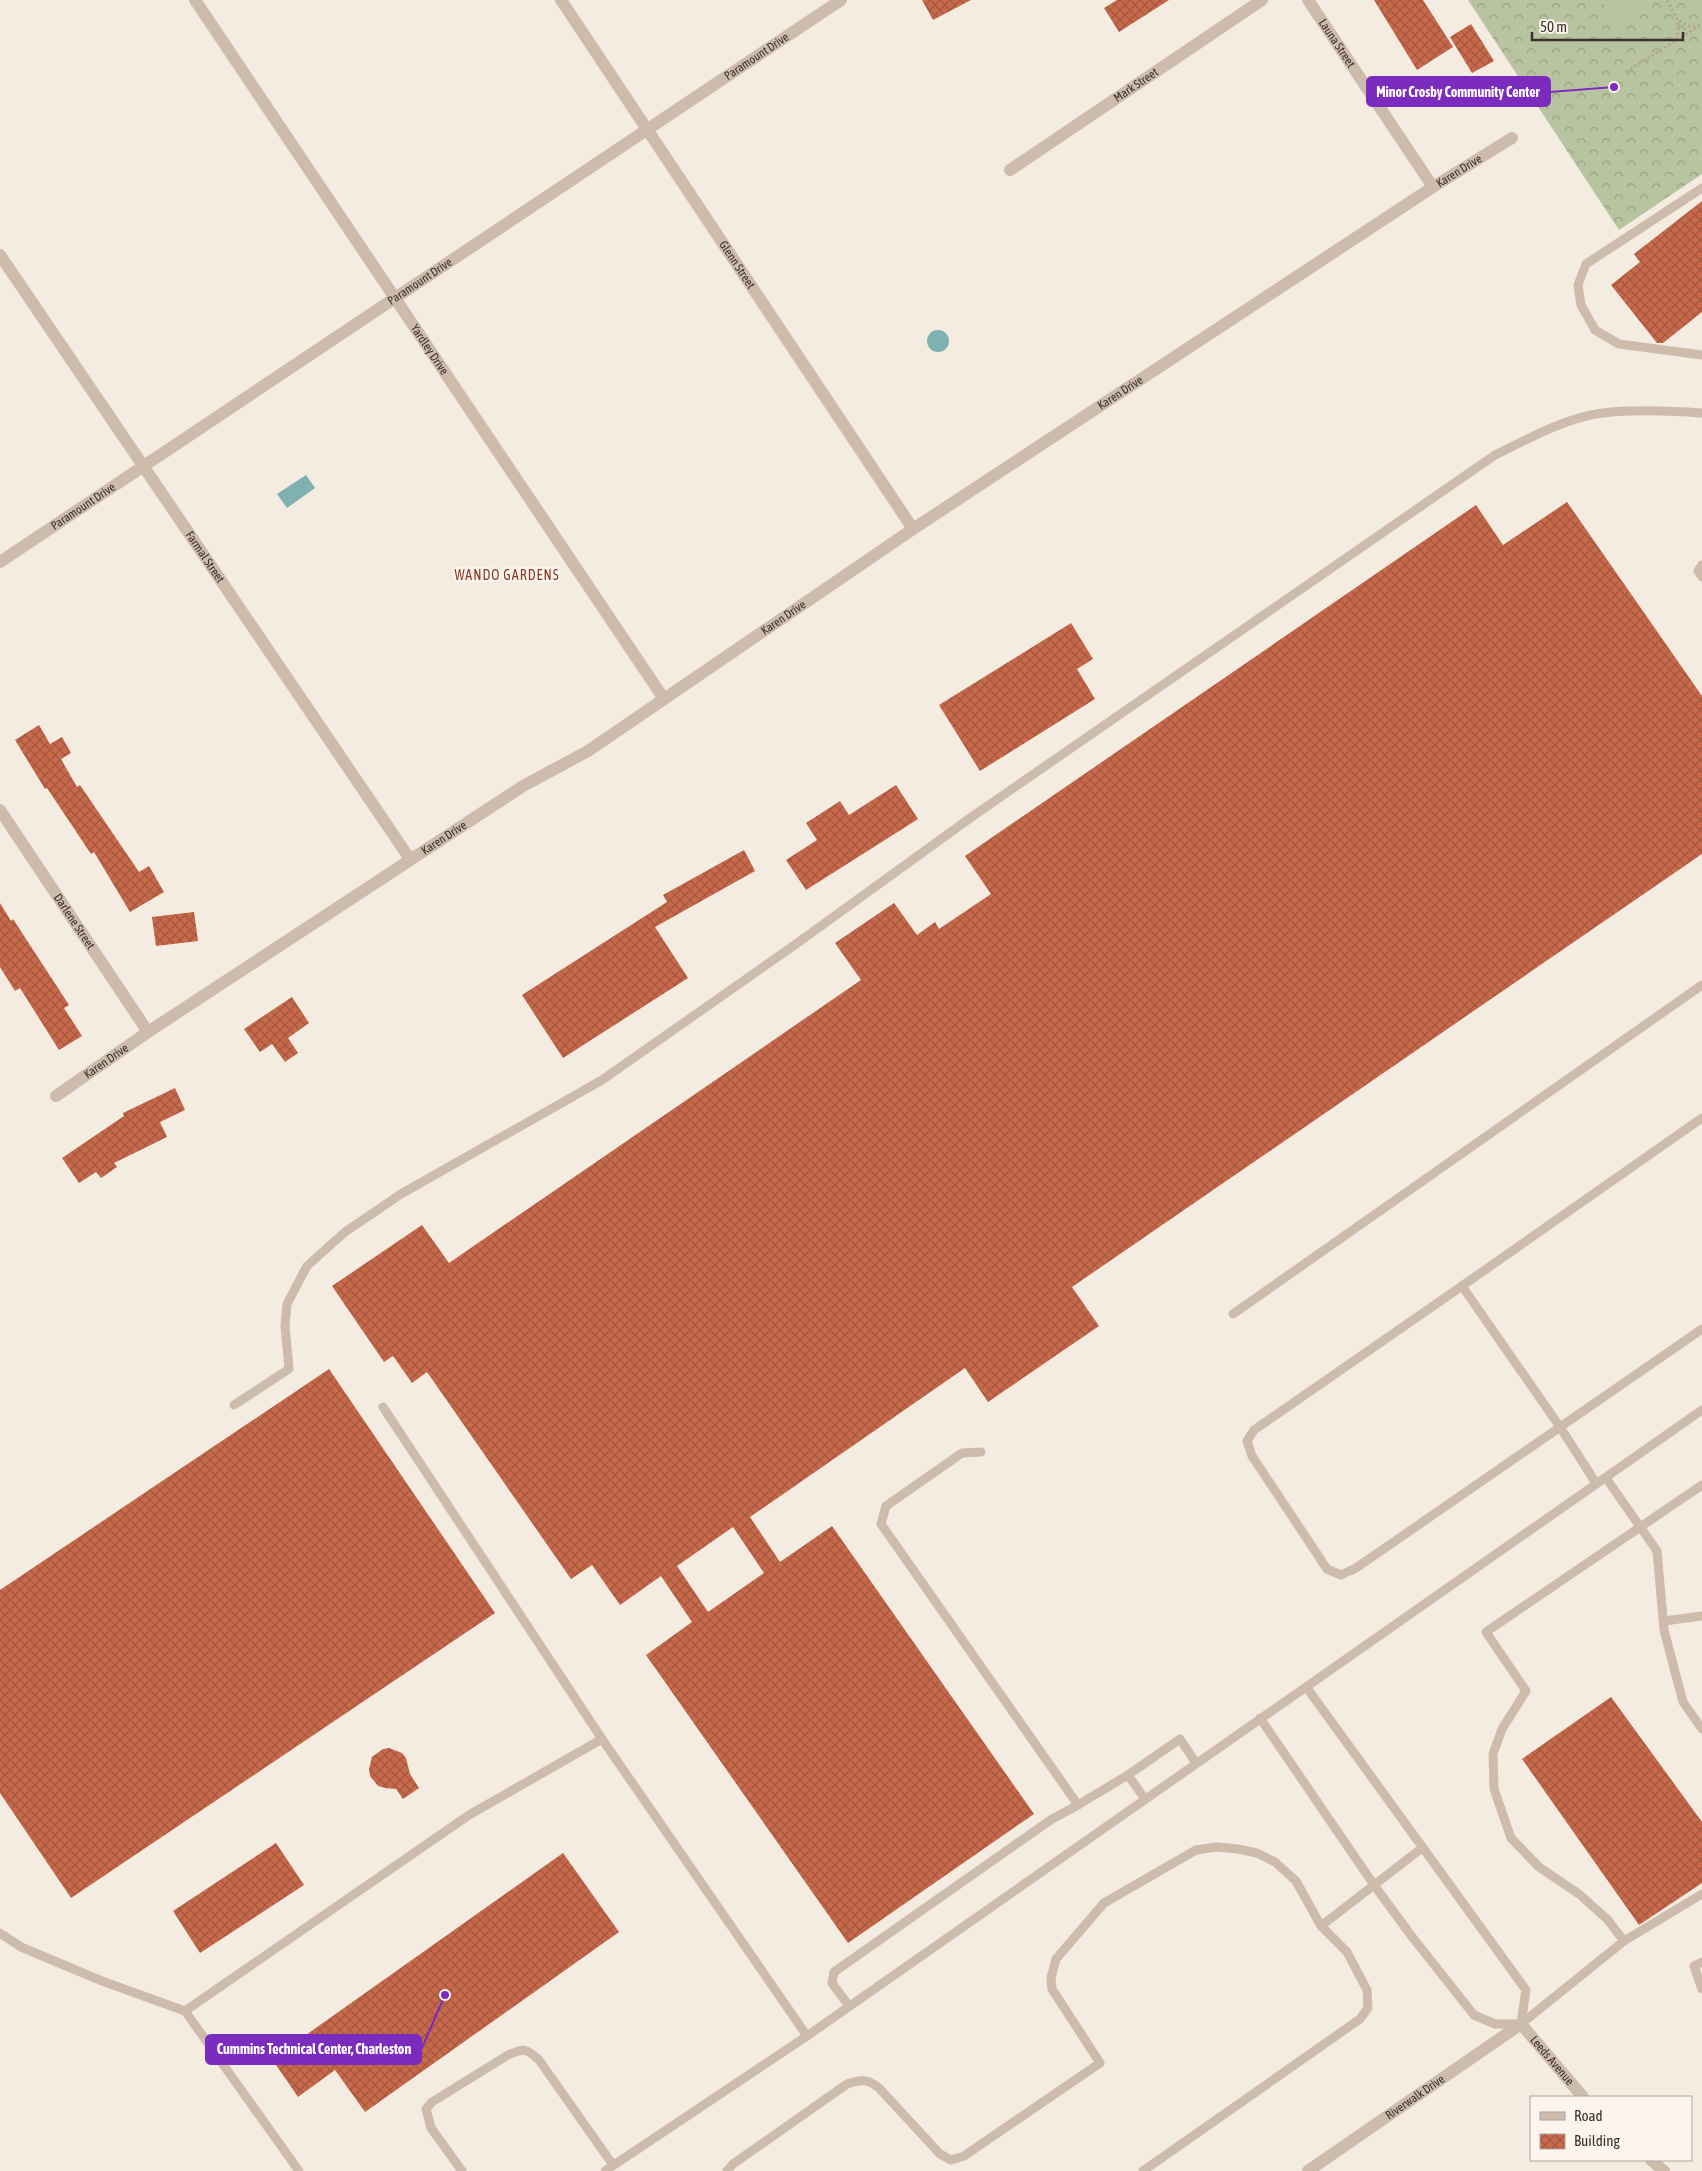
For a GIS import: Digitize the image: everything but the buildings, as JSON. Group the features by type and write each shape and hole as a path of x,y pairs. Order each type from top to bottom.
{"street":[{"name":"Yardley Drive","path":"196,0 664,699"},
{"name":"Glenn Street","path":"561,0 913,529"},
{"name":"Paramount Drive","path":"0,562 841,0"},
{"name":"Mark Street","path":"1010,170 1262,0"},
{"name":"Launa Street","path":"1308,0 1433,187"},
{"name":"Karen Drive","path":"56,1096 148,1032 410,859 523,786 588,751 913,529 1433,187 1512,138"},
{"name":"Farmal Street","path":"0,255 410,859"},
{"name":"Darlene Street","path":"0,810 148,1032"},
{"name":"Leeds Avenue","path":"1521,2024 1582,2096"},
{"name":"Riverwalk Drive","path":"1308,2171 1521,2024"},
{"path":"1652,2161 1664,2171"}],"lane":[{"path":"1702,188 1586,264 1578,285 1581,305 1595,330 1619,344 1702,355"},
{"path":"234,1404 288,1370 285,1326 287,1304 307,1266 345,1232 401,1194 602,1080 796,944 973,816 1495,455 1557,427 1602,413 1702,413"},
{"path":"1702,565 1698,571 1702,577"},
{"path":"1234,1314 1702,985"},
{"path":"1702,1118 1254,1430 1247,1441 1252,1456 1327,1569 1341,1575 1356,1568 1702,1329"},
{"path":"1462,1286 1560,1427 1596,1483"},
{"path":"383,1407 602,1739 807,2036"},
{"path":"605,2171 807,2036 1702,1410"},
{"path":"981,1452 962,1453 886,1506 881,1524 1078,1806"},
{"path":"1606,1478 1642,1526 1657,1551 1664,1621 1683,1702 1701,1726"},
{"path":"1624,1941 1607,1919 1579,1894 1539,1867 1511,1838 1494,1789 1493,1754 1502,1729 1526,1691 1486,1632 1702,1485"},
{"path":"1664,1621 1702,1616"},
{"path":"1307,1688 1526,1990 1521,2024"},
{"path":"1260,1718 1374,1885 1474,2015 1495,2024 1521,2024 1624,1941 1702,1894"},
{"path":"185,2010 469,1815 537,1774 602,1739"},
{"path":"849,2006 832,1983 834,1972 1052,1819 1078,1806 1180,1740 1196,1763"},
{"path":"1128,1775 1144,1799"},
{"path":"727,2171 733,2164 847,2084 858,2080 869,2080 879,2088 940,2154 951,2160 964,2156 1100,2063 1052,1989 1051,1978 1056,1959 1104,1903 1196,1850 1217,1847 1257,1853 1275,1862 1296,1881 1321,1926 1348,1952 1367,1990 1368,2008 1360,2019 1143,2171"},
{"path":"1321,1926 1422,1848"},
{"path":"0,1933 21,1947 102,1981 185,2010 299,2171"},
{"path":"1702,1962 1694,1966 1702,1989"},
{"path":"462,2171 431,2128 426,2109 432,2102 500,2060 521,2050 529,2051 539,2060 613,2165"}],"path":[{"path":"1667,0 1679,21 1679,32 1675,41"},
{"path":"1679,21 1689,26 1697,27"},
{"path":"1626,72 1702,24"}],"green space":[{"path":"1468,0 1702,0 1702,174 1619,230"},
{"path":"1602,0 1652,0 1652,1 1615,22"}],"water":[{"path":"938,330 946,333 949,341 946,349 938,352 930,349 927,341 930,333"},
{"path":"306,475 315,488 287,508 277,494"}],"place":[{"name":"Minor Crosby Community Center","path":"1614,87"},
{"name":"Cummins Technical Center, Charleston","path":"445,1995"}],"district":[{"name":"WANDO GARDENS","path":"507,575"}]}
